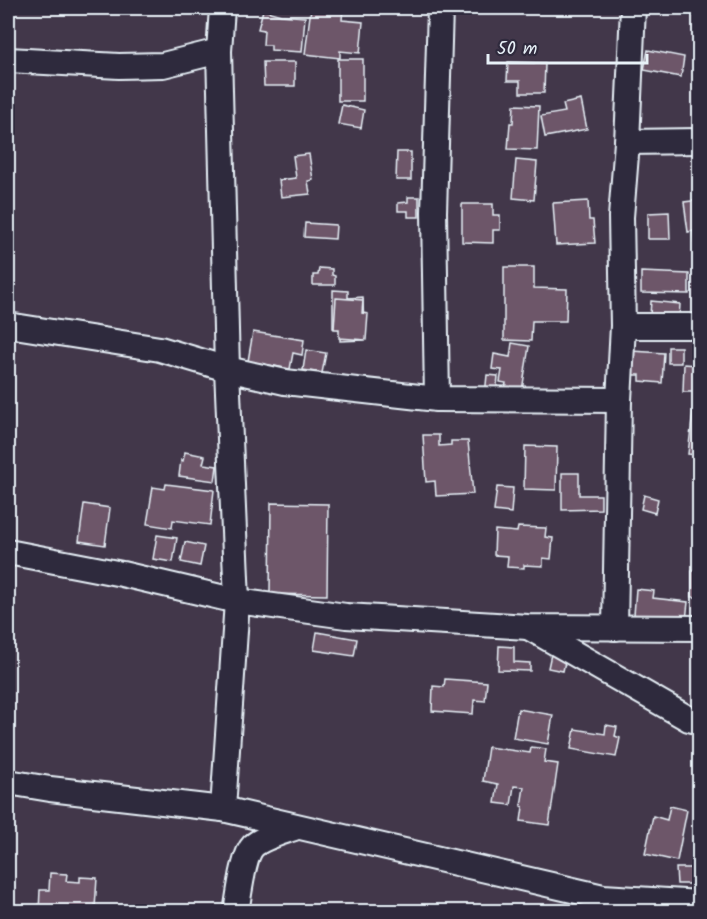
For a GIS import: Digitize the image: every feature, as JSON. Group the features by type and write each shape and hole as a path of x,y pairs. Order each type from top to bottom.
{"street":[{"path":"222,8 219,51 226,369 237,600 223,809"},
{"path":"437,399 434,212 440,8"},
{"path":"615,628 623,326 621,217 633,8"},
{"path":"8,60 120,66 163,65 219,51"},
{"path":"627,142 699,141"},
{"path":"8,325 160,349 226,369 285,382 437,399 620,400"},
{"path":"623,326 699,326"},
{"path":"8,552 122,574 237,600 345,616 528,627 699,628"},
{"path":"528,627 689,719 699,722"},
{"path":"8,782 223,809 603,904 699,903"},
{"path":"236,912 246,858 252,847 297,826"}],"building":[{"path":"311,8 343,8 342,20 363,22 360,53 340,51 340,58 305,54"},
{"path":"263,10 281,15 305,17 302,52 271,50 271,45 263,45 264,30 258,29"},
{"path":"648,50 684,57 681,77 644,70"},
{"path":"338,59 363,59 363,101 338,101"},
{"path":"263,62 295,62 295,86 264,86"},
{"path":"508,62 545,63 544,93 520,93 520,81 507,81"},
{"path":"581,100 587,129 545,137 541,116 565,112 563,104"},
{"path":"342,105 364,110 361,128 338,124"},
{"path":"514,105 539,106 537,150 508,149"},
{"path":"397,152 411,152 411,180 396,180"},
{"path":"309,154 313,180 308,181 310,194 281,197 279,180 296,178 293,156"},
{"path":"516,160 537,162 534,200 513,198"},
{"path":"408,197 419,197 419,217 408,217 408,211 398,211 398,203 408,202"},
{"path":"700,200 700,241 694,242 693,231 688,232 684,202"},
{"path":"588,201 589,220 593,220 595,243 556,245 553,203"},
{"path":"462,204 493,204 493,215 500,215 500,230 493,230 493,243 462,242"},
{"path":"669,212 670,239 648,239 648,213"},
{"path":"305,223 336,225 335,239 304,237"},
{"path":"504,267 534,267 534,288 567,289 566,321 532,321 531,341 504,340"},
{"path":"319,268 332,269 335,285 313,285 313,275 318,275"},
{"path":"641,272 689,274 689,294 641,293"},
{"path":"333,290 348,291 348,298 363,297 364,340 340,341 340,329 333,328"},
{"path":"336,298 363,300 362,313 368,314 366,340 339,338 339,329 334,329"},
{"path":"651,301 680,304 679,319 650,315"},
{"path":"253,332 304,340 302,355 293,353 290,369 248,361"},
{"path":"512,343 529,346 521,397 504,394 506,383 500,382 502,370 492,369 494,354 510,357"},
{"path":"668,347 681,347 681,363 668,363"},
{"path":"306,350 326,353 322,373 303,370"},
{"path":"631,351 664,353 662,383 640,381 640,375 630,375"},
{"path":"696,355 700,355 700,403 694,403 695,392 683,392 684,364 696,365"},
{"path":"487,375 498,376 496,396 485,395"},
{"path":"693,411 700,412 698,455 688,454"},
{"path":"423,435 439,435 439,446 451,445 451,441 468,441 473,494 436,496 435,481 426,482"},
{"path":"525,446 557,447 556,490 524,489"},
{"path":"185,452 205,456 203,464 217,466 215,481 179,476 181,460 183,461"},
{"path":"562,473 579,473 579,495 601,495 601,509 562,510"},
{"path":"166,484 214,490 210,525 173,520 172,528 147,524 153,487 165,489"},
{"path":"497,487 513,488 511,513 494,511"},
{"path":"644,495 658,499 655,513 641,509"},
{"path":"271,503 328,504 327,595 270,594"},
{"path":"84,504 110,508 105,545 79,541"},
{"path":"518,527 546,528 545,537 553,538 551,559 543,558 543,566 507,567 508,556 494,555 495,530 517,532"},
{"path":"157,535 177,538 173,562 153,559"},
{"path":"185,542 204,546 200,566 181,562"},
{"path":"692,571 700,571 700,597 692,597"},
{"path":"636,589 654,591 653,598 688,602 686,620 634,615"},
{"path":"317,632 357,639 354,656 314,650"},
{"path":"499,646 514,647 514,662 530,663 530,671 498,670"},
{"path":"551,654 566,657 563,671 548,668"},
{"path":"445,679 487,682 485,701 474,700 473,714 432,711 433,686 444,687"},
{"path":"518,709 553,715 548,744 513,738"},
{"path":"606,725 617,727 615,736 620,738 616,757 571,749 575,729 605,734"},
{"path":"488,747 530,753 531,747 546,749 544,762 558,764 549,825 521,821 524,787 514,786 511,805 495,803 498,784 483,781"},
{"path":"670,806 687,810 677,861 645,854 653,816 667,820"},
{"path":"676,868 692,868 693,884 677,884"},
{"path":"50,873 67,874 66,881 80,882 80,877 97,878 95,908 98,912 39,912 40,890 49,890"}]}
